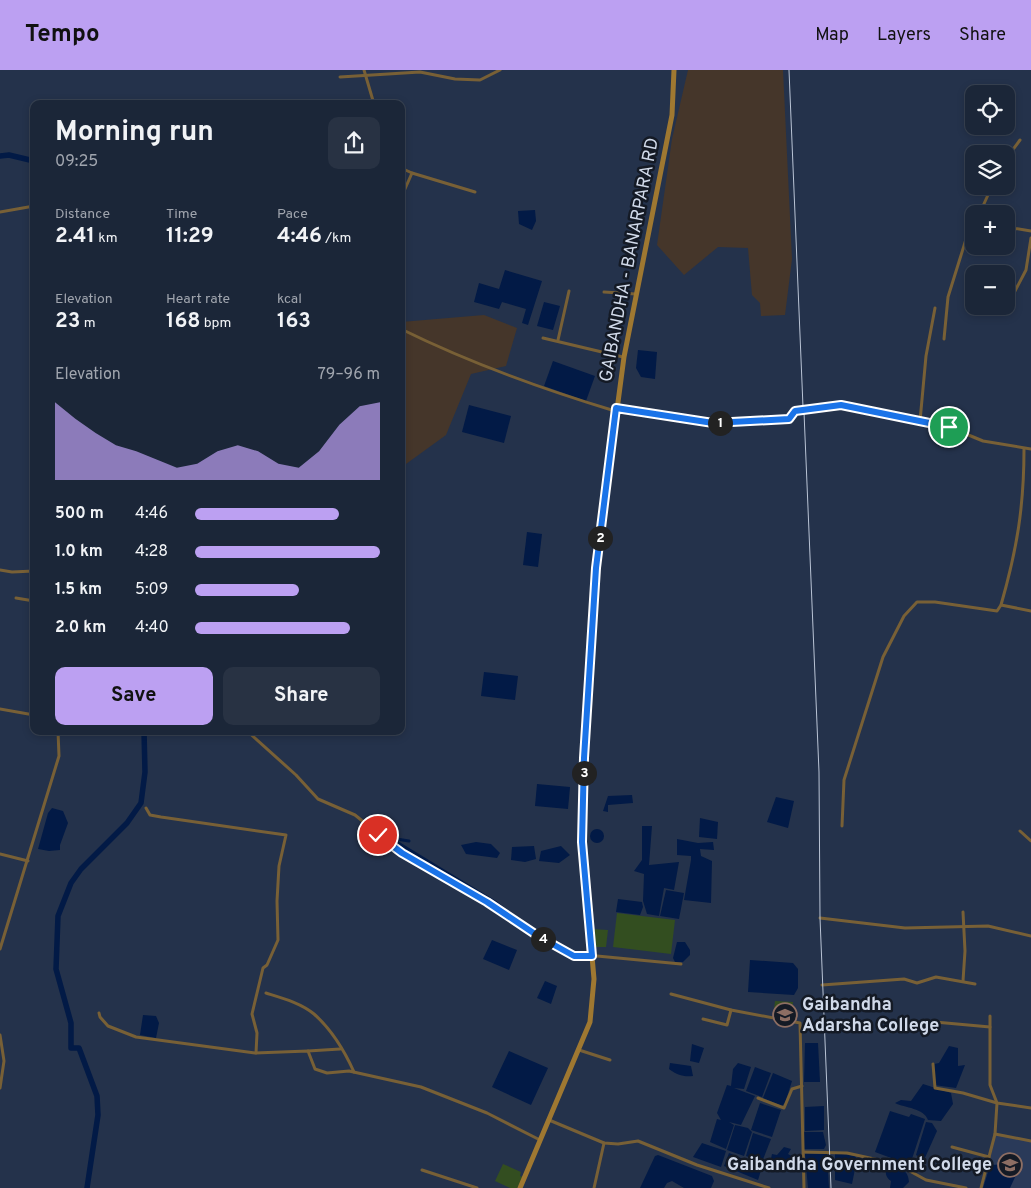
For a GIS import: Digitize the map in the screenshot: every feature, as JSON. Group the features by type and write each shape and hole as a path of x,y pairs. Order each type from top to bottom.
{"main road":[{"name":"GAIBANDHA - BANARPARA RD","path":"520,1188 590,1022 594,979 582,842 586,661 616,410 636,294 672,115 674,70"}],"street":[{"path":"364,70 373,100"},
{"path":"340,77 420,72 455,79 480,80 500,70"},
{"path":"1015,147 1020,140"},
{"path":"405,169 410,170 412,173 475,192"},
{"path":"405,189 412,173"},
{"path":"0,212 30,207"},
{"path":"1015,228 1031,231"},
{"path":"1015,292 1026,270 1031,238"},
{"path":"944,339 948,297 965,245"},
{"path":"558,340 569,291"},
{"path":"604,292 636,294"},
{"path":"920,421 926,356 935,308"},
{"path":"405,331 479,364 616,410 713,423 789,419 795,411 841,405 949,427 983,441 1031,448"},
{"path":"543,338 558,340 624,358"},
{"path":"842,826 844,780 883,657 904,616 917,602 935,602 997,611 1001,605 1015,556 1020,528 1024,496 1024,448"},
{"path":"0,570 12,572 30,571"},
{"path":"16,598 30,600"},
{"path":"1001,605 1031,611"},
{"path":"0,709 30,714"},
{"path":"0,949 60,756 58,735"},
{"path":"251,735 296,775 318,799 355,815 402,853 487,902 558,948 574,956 592,956"},
{"path":"577,769 584,771"},
{"path":"146,808 150,815 286,835 279,866 277,901 278,940 267,965 263,968 252,1014 257,1034 256,1053"},
{"path":"1020,830 1031,841"},
{"path":"0,854 28,861"},
{"path":"963,912 963,981"},
{"path":"820,918 905,928 988,926 1031,936"},
{"path":"548,942 576,954 681,964"},
{"path":"822,984 904,979 917,983 936,977 974,984"},
{"path":"266,993 293,1002 314,1014 340,1049 347,1055 354,1072"},
{"path":"671,994 731,1010 800,1023 804,1188"},
{"path":"703,1020 727,1025 731,1010"},
{"path":"99,1013 108,1026 136,1037 256,1053 340,1049"},
{"path":"981,1188 996,1134 997,1103 990,1085 990,1016"},
{"path":"899,1026 935,1022 990,1027"},
{"path":"0,1035 4,1061 0,1088"},
{"path":"578,1050 610,1060"},
{"path":"308,1051 315,1069 327,1073 354,1072 387,1078 442,1095 487,1113 540,1140"},
{"path":"933,1064 935,1088 963,1093 997,1103 1031,1108"},
{"path":"758,1098 784,1108 792,1089 802,1086"},
{"path":"549,1120 604,1144 638,1141 697,1165 769,1188"},
{"path":"996,1134 1031,1142"},
{"path":"594,1188 604,1144"},
{"path":"952,1146 989,1157"},
{"path":"804,1152 847,1153 897,1164 926,1180 966,1188"},
{"path":"422,1170 477,1188"}],"shaded area":[{"path":"688,70 783,70 792,259 785,315 761,316 760,303 752,295 748,248 718,247 684,275 657,245 672,139"},
{"path":"535,210 536,221 532,230 519,224 518,211"},
{"path":"505,270 542,281 528,325 522,323 526,309 502,302 499,309 474,302 479,283 499,289"},
{"path":"544,302 560,306 553,330 537,326"},
{"path":"484,315 517,328 506,366 471,374 446,435 406,464 405,464 405,322"},
{"path":"638,350 657,352 655,379 641,377 636,368"},
{"path":"553,361 595,376 586,401 544,386"},
{"path":"469,405 511,416 504,443 462,432"},
{"path":"527,532 542,534 538,567 523,565"},
{"path":"484,672 518,676 515,700 481,696"},
{"path":"537,784 570,787 568,809 535,806"},
{"path":"632,795 633,803 608,805 608,812 603,811 608,796"},
{"path":"776,797 794,801 788,828 767,822"},
{"path":"52,808 63,811 68,823 60,850 38,849 48,813"},
{"path":"700,818 718,822 717,839 699,837"},
{"path":"642,826 652,826 649,865 679,862 674,890 664,888 659,916 647,914 643,901 644,874 634,871 642,860"},
{"path":"594,829 600,829 604,836 600,843 594,843 590,839 590,833"},
{"path":"677,839 698,843 713,842 714,850 700,849 701,856 712,861 711,903 684,900 691,856 677,855"},
{"path":"476,842 491,844 500,853 497,858 466,854 461,845"},
{"path":"534,846 536,859 525,862 511,860 512,847"},
{"path":"561,846 570,855 559,863 539,861 541,851"},
{"path":"666,890 684,893 679,919 660,916"},
{"path":"618,899 642,902 643,907 640,915 616,912"},
{"path":"492,940 517,950 509,970 483,959"},
{"path":"677,942 685,942 690,950 690,955 683,962 675,962 673,958"},
{"path":"750,960 793,963 798,969 798,988 794,995 748,992"},
{"path":"545,981 557,986 551,1004 537,998"},
{"path":"143,1015 156,1016 159,1023 156,1038 140,1035"},
{"path":"805,1043 818,1043 820,1082 804,1082"},
{"path":"692,1044 704,1048 699,1063 690,1061"},
{"path":"949,1046 958,1048 958,1066 965,1065 956,1088 934,1085 934,1064 939,1063"},
{"path":"509,1051 548,1068 531,1105 492,1087"},
{"path":"670,1063 691,1066 693,1076 683,1076 675,1073 669,1069"},
{"path":"738,1063 751,1067 744,1089 734,1088 755,1096 741,1125 729,1122 734,1125 726,1149 710,1142 717,1119 721,1120 717,1113 727,1085 731,1086 733,1069"},
{"path":"755,1067 771,1073 762,1097 746,1091"},
{"path":"773,1073 792,1081 785,1103 782,1106 763,1098"},
{"path":"923,1084 951,1093 953,1104 941,1121 928,1120 923,1113 895,1103 901,1100 911,1101"},
{"path":"760,1103 781,1110 772,1137 751,1130"},
{"path":"824,1106 824,1130 805,1131 805,1107"},
{"path":"890,1111 909,1117 911,1114 925,1119 910,1165 875,1152"},
{"path":"926,1122 932,1123 937,1131 924,1160 916,1155"},
{"path":"735,1125 748,1128 752,1132 744,1156 727,1150"},
{"path":"804,1132 823,1132 826,1145 824,1149 804,1149"},
{"path":"753,1133 771,1139 762,1162 746,1156"},
{"name":"Gaibandha Government College","path":"996,1134 1031,1142 1031,1188 983,1188"},
{"path":"702,1143 726,1151 721,1167 693,1157"},
{"path":"784,1147 791,1149 788,1154 795,1158 790,1168 769,1167 772,1154 777,1155"},
{"path":"729,1153 762,1167 758,1180 724,1166"},
{"path":"835,1153 855,1156 857,1159 852,1184 835,1180"},
{"path":"805,1154 827,1154 829,1188 808,1188"},
{"path":"658,1155 712,1176 714,1181 711,1188 684,1188 672,1181 667,1183 664,1188 640,1188 655,1156"},
{"path":"1009,1164 1016,1175 1010,1188 983,1188 990,1165"},
{"path":"887,1165 905,1171 909,1182 903,1188 890,1188 891,1181 886,1174"}],"green space":[{"path":"617,913 675,920 671,954 613,947"},
{"path":"592,929 608,930 606,947 592,947"},
{"path":"775,1001 793,1002 791,1020 773,1017"},
{"path":"503,1164 521,1172 520,1176 523,1177 517,1188 510,1188 495,1181"}],"waterway":[{"path":"0,156 9,155 30,160"},
{"path":"87,1188 98,1115 97,1096 79,1048 71,1048 71,1023 56,969 58,916 71,883 81,869 127,823 141,803 145,772 144,735"},
{"path":"409,841 390,838 462,882"},
{"path":"462,882 495,902 541,937"}],"railway":[{"path":"789,70 803,407"},
{"path":"804,412 819,772 820,918 831,1188"}],"place":[{"name":"Gaibandha Adarsha College","path":"785,1015"},
{"name":"Gaibandha Government College","path":"1010,1165"}],"route":[{"path":"378,835 435,874 487,902 538,936 574,956 592,956 582,842 587,689 596,568 616,408 666,417 688,418 713,423 732,423 789,419 795,411 841,405 949,427"}]}
